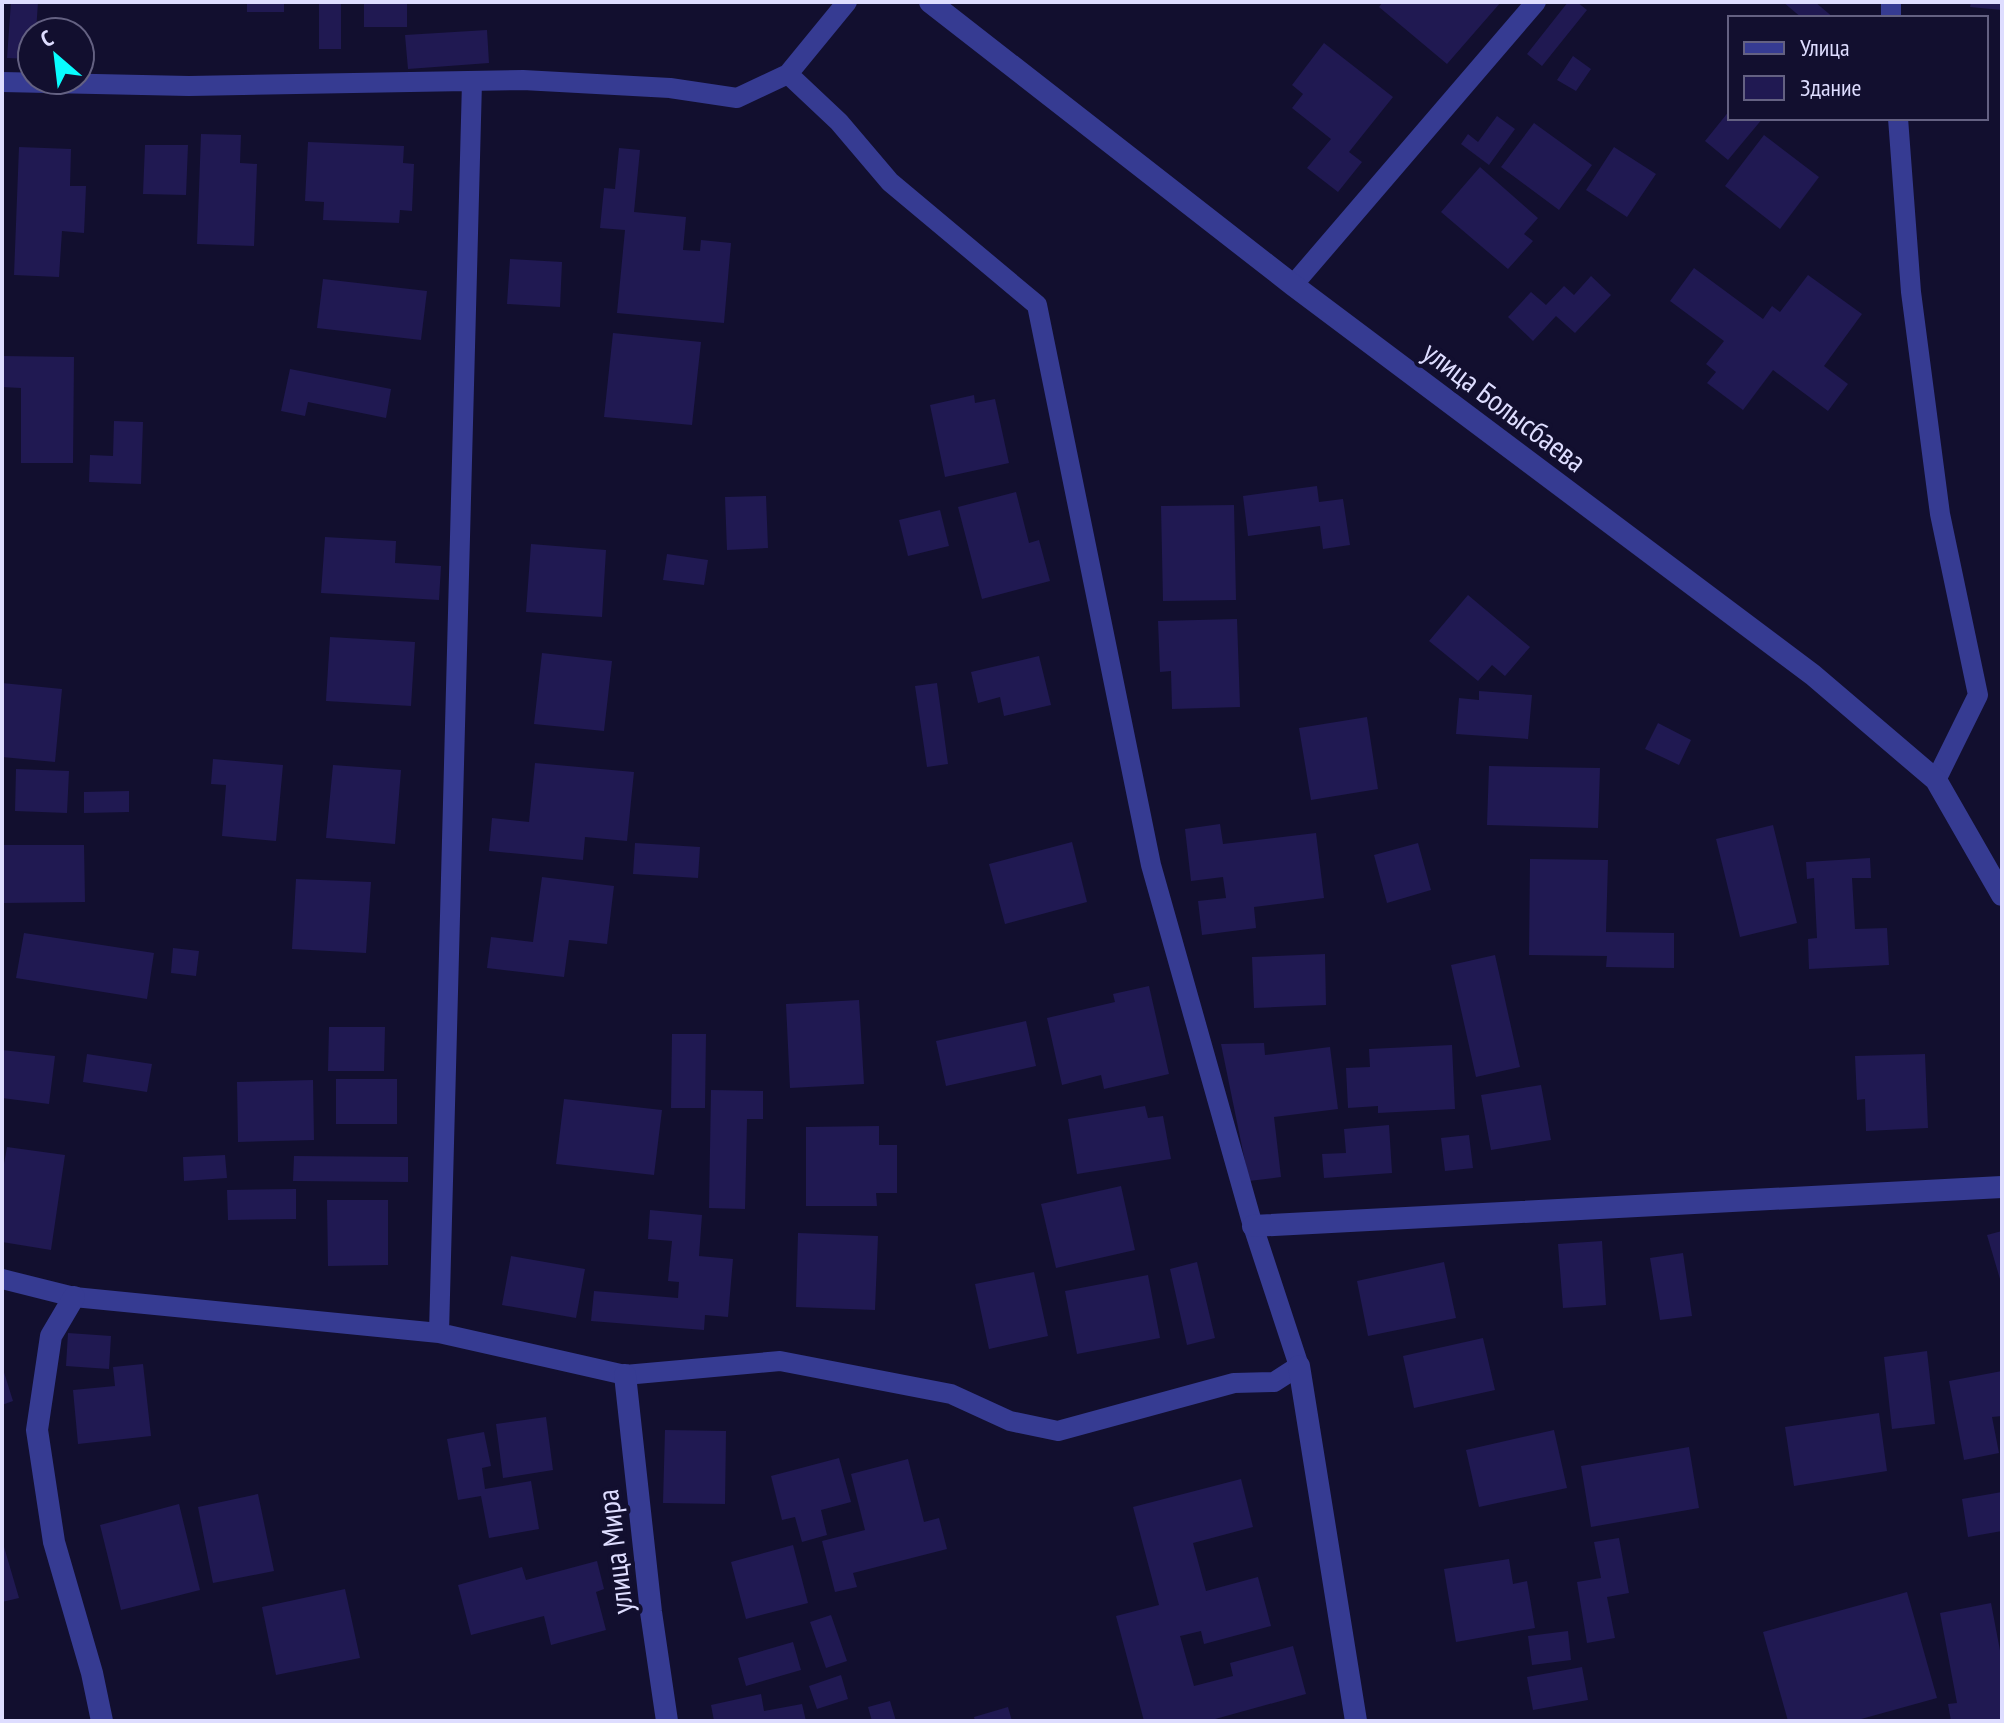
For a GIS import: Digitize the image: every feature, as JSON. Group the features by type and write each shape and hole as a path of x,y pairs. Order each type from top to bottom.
{"street":[{"name":"улица Болысбаева","path":"930,2 1293,285 1813,675 1936,780 2002,895"},
{"path":"1253,1226 2002,1187"},
{"path":"74,1297 51,1336 37,1430 54,1542 92,1673 102,1721"},
{"path":"1299,1366 1356,1721"},
{"name":"улица Мира","path":"625,1375 651,1612 667,1721"}],"lane":[{"path":"2,82 189,86 523,80 670,88 737,98 788,74 847,2"},
{"path":"1293,285 1536,2"},
{"path":"2,1279 74,1297 439,1333 625,1375 780,1361 951,1394 1010,1421 1058,1431 1234,1383 1274,1382 1299,1366 1253,1226 1151,865 1037,305 890,182 839,122 788,74"},
{"path":"439,1333 472,82"},
{"path":"1898,120 1911,292 1940,514 1978,695 1936,780"}],"building":[{"path":"11,2 38,2 37,16 16,16 16,58 7,58"},
{"path":"247,2 284,2 284,12 247,12"},
{"path":"319,2 341,2 341,49 319,49"},
{"path":"364,2 407,2 407,27 364,27"},
{"path":"1383,2 1501,2 1447,64 1379,7"},
{"path":"1568,2 1577,2 1587,10 1542,66 1527,54"},
{"path":"1783,2 1815,2 1832,16 1800,16"},
{"path":"1971,2 2002,2 2002,10 1970,7"},
{"path":"487,30 489,63 408,69 405,35"},
{"path":"1324,43 1393,97 1349,152 1362,162 1338,192 1307,168 1331,139 1292,108 1303,94 1292,85"},
{"path":"1573,56 1591,69 1576,91 1557,80"},
{"path":"1728,112 1728,120 1761,120 1728,160 1705,141"},
{"path":"1497,116 1515,129 1489,165 1461,144 1468,134 1478,142"},
{"path":"1534,123 1592,165 1559,210 1501,167"},
{"path":"201,134 241,135 240,163 257,164 254,246 197,244"},
{"path":"1764,135 1819,177 1780,229 1725,186"},
{"path":"308,142 404,146 403,163 414,164 412,211 400,210 399,223 323,220 324,202 305,201"},
{"path":"145,145 188,145 186,195 143,194"},
{"path":"19,147 71,149 70,186 86,186 84,233 62,231 59,277 14,275"},
{"path":"1614,147 1656,174 1627,217 1586,190"},
{"path":"619,148 640,150 634,212 686,217 683,250 700,251 701,240 731,243 724,323 617,313 625,230 600,228 604,188 615,189"},
{"path":"1480,167 1538,218 1524,234 1533,241 1508,269 1441,212"},
{"path":"510,259 562,262 560,307 507,304"},
{"path":"1694,268 1763,319 1772,306 1780,312 1808,275 1862,314 1824,366 1848,384 1828,411 1773,370 1743,410 1707,383 1716,372 1706,364 1724,341 1670,301"},
{"path":"1591,276 1611,295 1575,333 1556,316 1533,341 1508,317 1531,292 1546,305 1564,286 1574,295"},
{"path":"323,279 427,291 421,340 317,328"},
{"path":"613,333 701,342 692,425 604,417"},
{"path":"2,356 74,357 73,463 21,463 21,388 2,387"},
{"path":"290,369 391,389 386,418 308,402 305,416 281,411"},
{"path":"974,395 975,403 995,399 1009,463 945,477 930,405"},
{"path":"114,421 143,422 141,484 89,482 90,455 113,456"},
{"path":"1317,486 1319,502 1343,499 1350,545 1323,549 1320,526 1248,536 1243,496"},
{"path":"1016,492 1029,543 1039,540 1050,581 982,599 958,507"},
{"path":"766,496 768,548 727,550 725,497"},
{"path":"1234,505 1236,600 1163,601 1161,506"},
{"path":"940,510 949,546 908,556 899,520"},
{"path":"325,537 396,541 395,563 441,566 439,600 321,593"},
{"path":"531,544 606,550 602,617 526,612"},
{"path":"667,554 708,560 704,585 663,580"},
{"path":"1468,595 1530,647 1505,676 1492,665 1478,681 1429,641"},
{"path":"1237,619 1240,707 1172,709 1171,671 1160,672 1158,621"},
{"path":"330,637 415,642 411,706 326,701"},
{"path":"542,653 612,661 604,731 534,724"},
{"path":"1039,656 1051,705 1004,716 1000,697 978,703 971,672"},
{"path":"2,683 62,689 55,762 2,757"},
{"path":"937,683 948,764 927,767 915,686"},
{"path":"1479,691 1532,695 1528,739 1456,734 1459,698 1479,700"},
{"path":"1367,717 1378,789 1311,800 1299,728"},
{"path":"1658,723 1691,740 1679,765 1645,749"},
{"path":"213,759 283,765 276,841 222,836 226,785 211,784"},
{"path":"535,763 634,772 627,841 585,837 583,860 489,851 492,818 529,822"},
{"path":"333,765 401,770 395,844 326,838"},
{"path":"1489,766 1600,768 1598,828 1487,825"},
{"path":"16,769 69,771 67,813 15,811"},
{"path":"129,791 129,812 84,813 84,792"},
{"path":"1220,824 1223,844 1316,833 1324,898 1254,907 1256,928 1202,935 1198,901 1226,898 1223,877 1191,881 1185,829"},
{"path":"1773,825 1797,923 1740,937 1716,839"},
{"path":"1072,842 1087,902 1005,924 989,864"},
{"path":"635,843 700,847 698,878 633,874"},
{"path":"1418,843 1431,890 1387,903 1374,855"},
{"path":"4,845 84,845 85,902 4,903"},
{"path":"1870,858 1871,878 1852,878 1855,929 1887,928 1889,965 1809,969 1808,939 1817,938 1814,878 1807,879 1806,862"},
{"path":"1530,859 1608,860 1606,932 1674,933 1674,968 1606,967 1607,956 1529,955"},
{"path":"542,877 614,886 607,944 569,940 564,977 487,968 491,937 533,942"},
{"path":"296,879 371,882 366,953 292,949"},
{"path":"24,933 154,953 147,999 16,978"},
{"path":"173,948 199,951 196,976 171,973"},
{"path":"1325,954 1326,1005 1254,1008 1252,957"},
{"path":"1495,955 1520,1067 1476,1077 1451,965"},
{"path":"1149,986 1169,1074 1104,1089 1101,1075 1062,1085 1047,1018 1115,1002 1113,994"},
{"path":"859,1000 864,1084 790,1088 786,1004"},
{"path":"1026,1021 1036,1066 946,1086 936,1041"},
{"path":"329,1027 385,1027 384,1071 328,1071"},
{"path":"672,1034 706,1034 705,1108 671,1108"},
{"path":"1264,1043 1265,1055 1330,1047 1338,1109 1274,1117 1281,1177 1249,1181 1221,1044"},
{"path":"1452,1045 1455,1109 1378,1113 1378,1106 1348,1108 1346,1068 1370,1067 1369,1049"},
{"path":"2,1050 55,1056 49,1104 2,1098"},
{"path":"87,1054 152,1064 147,1092 83,1082"},
{"path":"1925,1054 1928,1128 1866,1131 1865,1099 1857,1100 1855,1056"},
{"path":"336,1079 397,1079 397,1124 336,1124"},
{"path":"313,1080 314,1140 238,1142 237,1082"},
{"path":"1541,1085 1551,1140 1491,1150 1481,1095"},
{"path":"711,1090 763,1091 763,1119 747,1119 745,1209 709,1208"},
{"path":"564,1099 662,1110 654,1175 556,1164"},
{"path":"1145,1106 1148,1118 1163,1116 1171,1159 1077,1174 1068,1119"},
{"path":"1389,1125 1392,1173 1324,1178 1322,1154 1346,1153 1344,1129"},
{"path":"879,1126 879,1145 897,1145 897,1193 876,1193 877,1206 806,1206 806,1127"},
{"path":"1469,1135 1473,1168 1445,1171 1441,1138"},
{"path":"7,1147 65,1155 51,1250 2,1242 2,1175"},
{"path":"225,1155 227,1178 184,1181 183,1157"},
{"path":"294,1156 408,1157 408,1182 293,1181"},
{"path":"1121,1186 1135,1250 1056,1268 1041,1204"},
{"path":"296,1189 296,1219 228,1220 227,1190"},
{"path":"327,1200 388,1200 388,1265 328,1266"},
{"path":"650,1210 702,1215 699,1256 733,1259 728,1317 705,1315 704,1330 591,1321 594,1291 678,1298 679,1282 668,1281 672,1241 648,1239"},
{"path":"2002,1231 2002,1278 2000,1279 1987,1235"},
{"path":"798,1233 878,1236 875,1310 796,1307"},
{"path":"1602,1241 1606,1305 1563,1308 1558,1244"},
{"path":"1683,1253 1692,1316 1660,1320 1650,1258"},
{"path":"511,1256 585,1269 576,1318 502,1305"},
{"path":"1197,1262 1215,1338 1187,1345 1170,1269"},
{"path":"1444,1262 1456,1318 1368,1336 1357,1281"},
{"path":"1034,1272 1048,1336 989,1349 975,1284"},
{"path":"1148,1275 1160,1338 1077,1354 1065,1291"},
{"path":"68,1333 111,1336 109,1369 66,1366"},
{"path":"1483,1338 1495,1390 1414,1408 1403,1356"},
{"path":"1927,1351 1935,1424 1892,1429 1884,1357"},
{"path":"143,1364 151,1436 78,1444 73,1390 115,1386 113,1367"},
{"path":"2,1366 13,1401 2,1405"},
{"path":"2002,1371 2002,1416 1992,1417 1999,1453 1964,1460 1949,1381"},
{"path":"1879,1413 1887,1471 1794,1486 1785,1427"},
{"path":"546,1417 553,1470 503,1478 496,1424"},
{"path":"665,1430 726,1431 725,1504 663,1503"},
{"path":"1554,1430 1567,1488 1479,1507 1466,1450"},
{"path":"484,1432 491,1466 482,1468 485,1489 531,1481 539,1529 489,1538 481,1496 458,1500 447,1439"},
{"path":"1689,1447 1699,1508 1591,1527 1581,1466"},
{"path":"839,1458 851,1502 821,1510 827,1535 802,1542 795,1517 782,1520 771,1476"},
{"path":"908,1459 924,1522 939,1518 947,1549 853,1573 857,1587 835,1592 822,1541 865,1530 851,1474"},
{"path":"1241,1479 1253,1527 1193,1543 1206,1591 1258,1577 1271,1626 1204,1644 1201,1631 1180,1636 1194,1686 1233,1676 1230,1663 1293,1646 1306,1694 1208,1721 1144,1721 1116,1616 1159,1605 1133,1507"},
{"path":"2002,1492 2002,1531 1968,1537 1962,1499"},
{"path":"258,1494 274,1571 213,1583 198,1507"},
{"path":"179,1504 200,1590 121,1610 100,1525"},
{"path":"1619,1538 1629,1593 1607,1597 1615,1638 1587,1643 1577,1582 1601,1578 1594,1542"},
{"path":"2,1540 19,1598 2,1602"},
{"path":"793,1545 808,1603 746,1619 731,1562"},
{"path":"1509,1559 1513,1584 1527,1581 1535,1628 1456,1642 1444,1569"},
{"path":"597,1561 604,1589 596,1592 606,1630 551,1645 544,1616 471,1635 458,1585 522,1567 526,1580"},
{"path":"345,1589 360,1658 276,1675 262,1607"},
{"path":"1907,1592 1937,1698 1854,1721 1788,1721 1763,1632"},
{"path":"1991,1603 2002,1661 2002,1721 1951,1721 1948,1704 1957,1703 1940,1613"},
{"path":"831,1615 847,1661 826,1668 810,1622"},
{"path":"1568,1631 1571,1660 1532,1665 1528,1636"},
{"path":"793,1642 801,1670 746,1686 738,1658"},
{"path":"1582,1667 1588,1700 1533,1710 1527,1677"},
{"path":"841,1675 848,1699 817,1709 809,1686"},
{"path":"761,1694 764,1711 802,1704 806,1721 714,1721 711,1705"},
{"path":"890,1701 896,1721 872,1721 868,1707"},
{"path":"1008,1707 1012,1721 975,1721 974,1717"}]}
